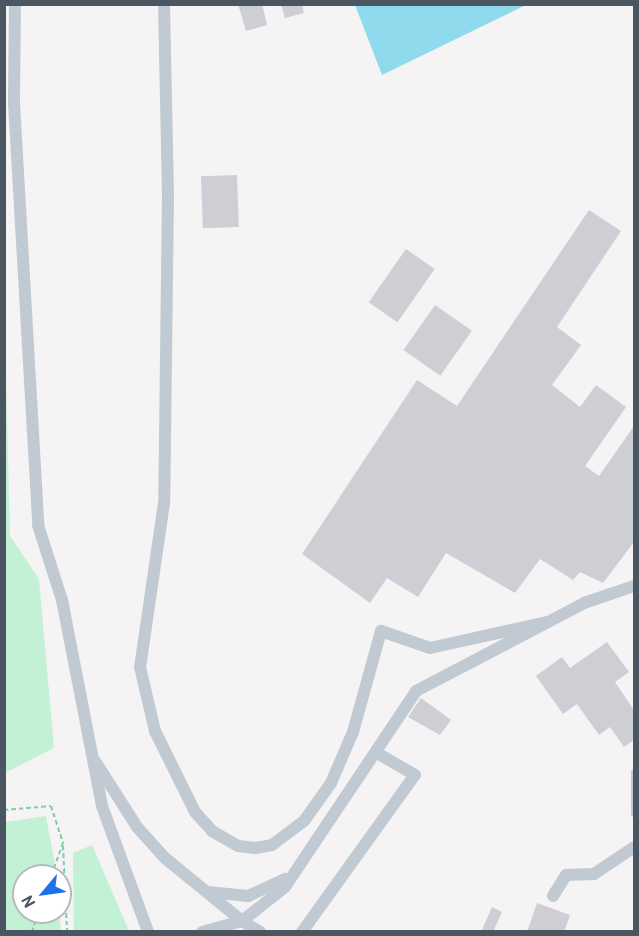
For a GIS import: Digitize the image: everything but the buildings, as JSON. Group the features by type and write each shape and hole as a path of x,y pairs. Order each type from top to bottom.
{"street":[{"path":"15,4 14,103 38,525 62,600 102,806 148,932"},
{"path":"164,4 168,194 164,502 140,667 155,731 195,812 212,831 238,846 255,848 272,845 304,821 331,783 353,732 381,631 429,648 547,622"},
{"path":"202,932 242,921 285,887 377,753 416,691 547,622 634,586"},
{"path":"90,753 137,827 204,891 260,932"},
{"path":"302,932 415,775 377,753"},
{"path":"553,896 566,875 594,874 634,847"},
{"path":"204,891 248,896 296,872"}],"lane":[{"path":"634,772 634,814"}],"path":[{"path":"4,810 51,806 63,843 67,932"},
{"path":"55,864 63,843"}],"green space":[{"path":"5,336 10,536 39,579 54,748 5,773"},
{"path":"46,816 55,864 12,864 12,924 60,924 61,931 5,931 5,822"},
{"path":"92,845 129,931 74,931 73,853"}],"water":[{"path":"355,5 526,5 382,75"}]}
